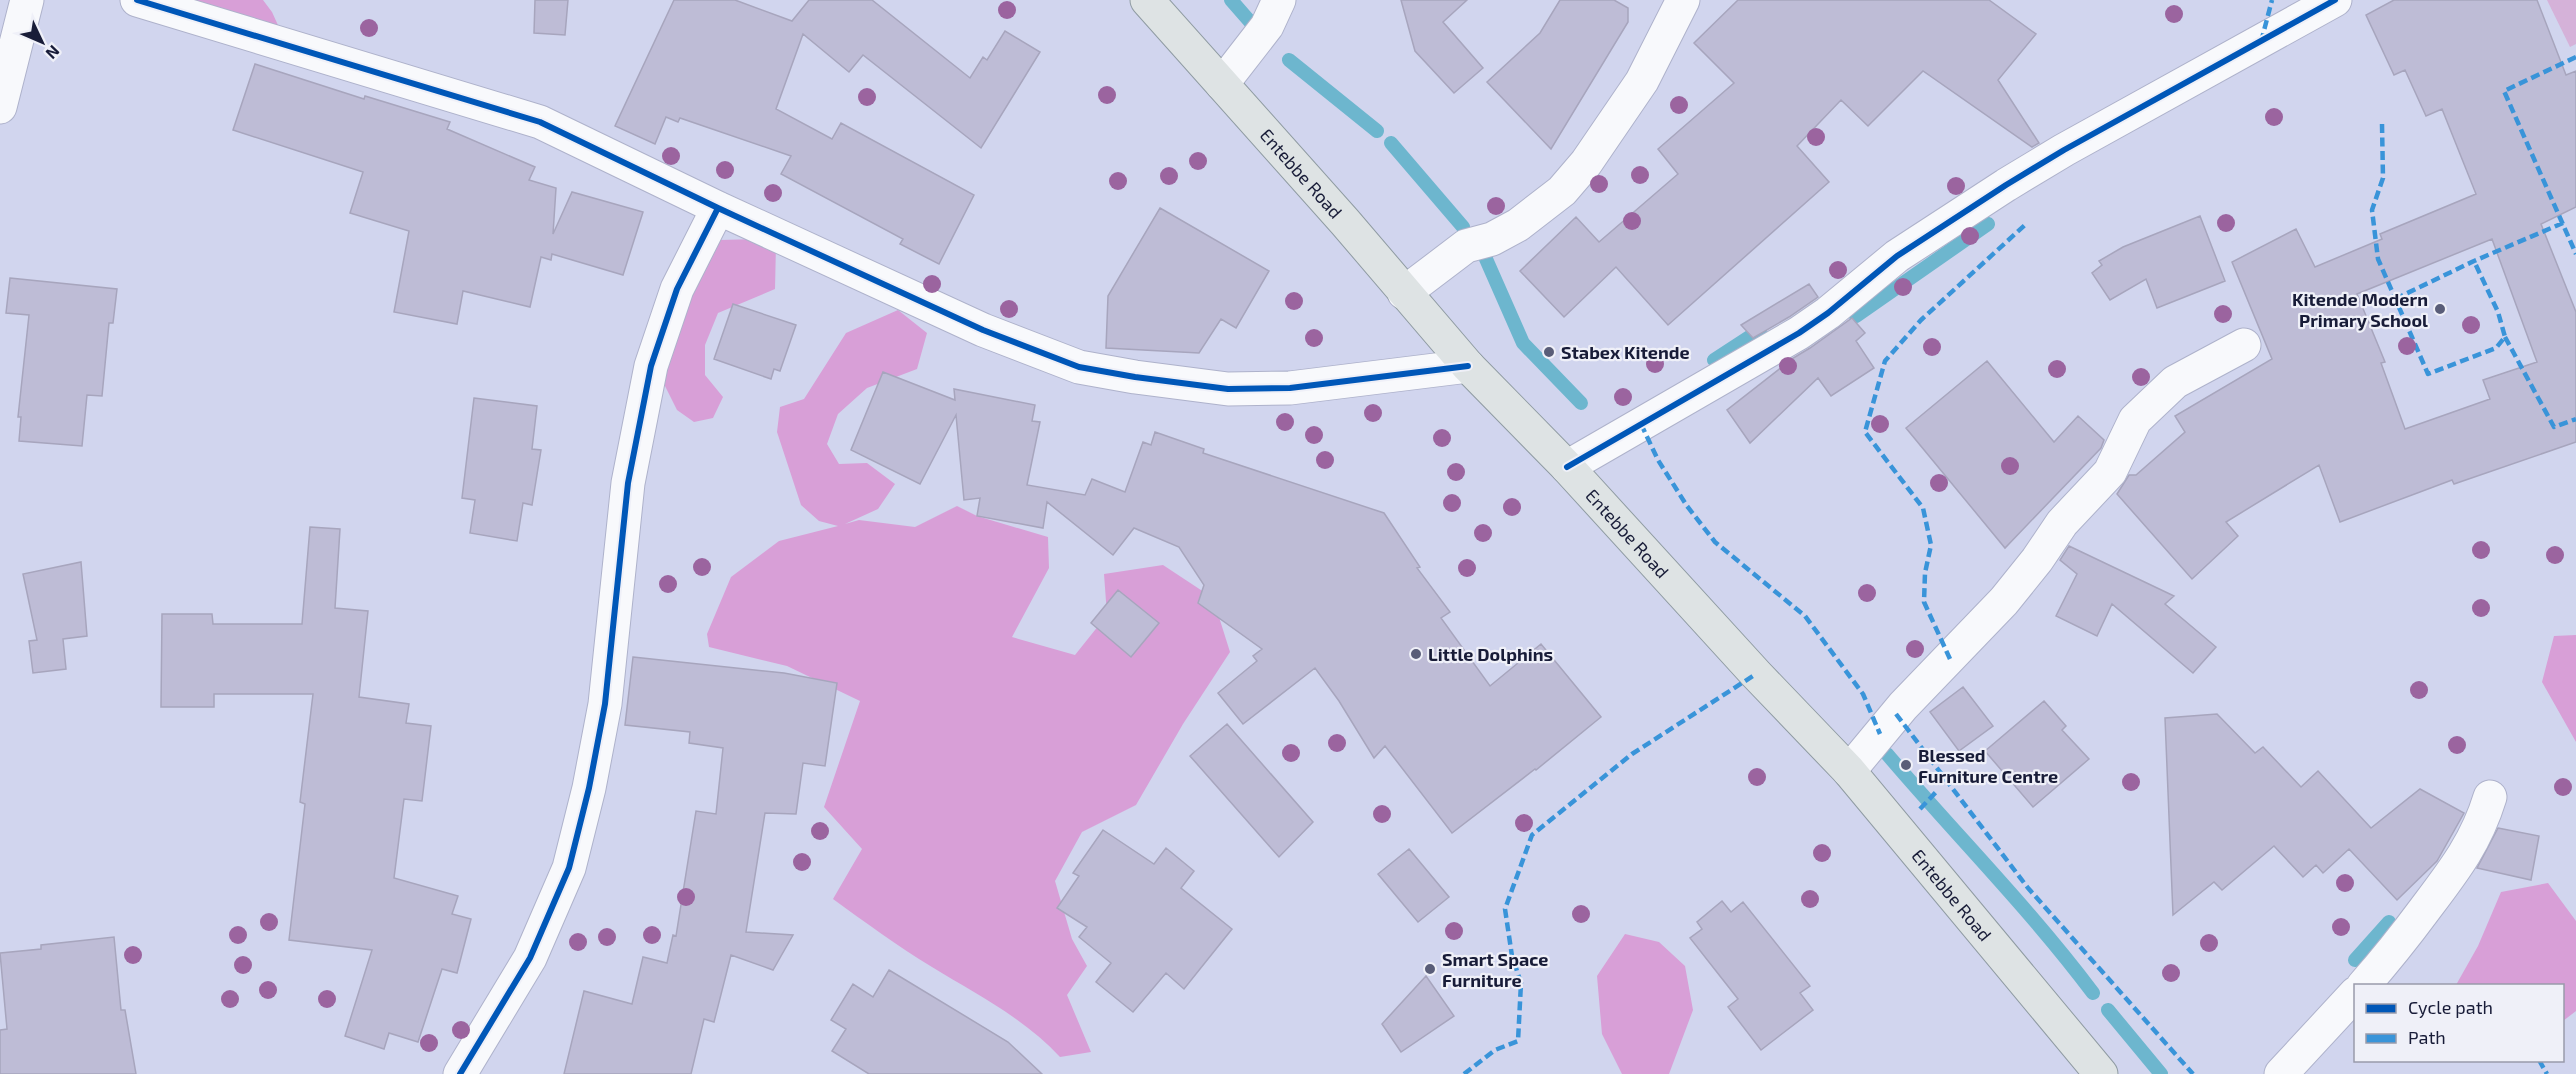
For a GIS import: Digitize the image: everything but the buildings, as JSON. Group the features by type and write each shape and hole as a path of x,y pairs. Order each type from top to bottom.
{"main road":[{"name":"Entebbe Road","path":"1148,0 1345,222 1468,366 1568,467 1756,674 1849,771 2101,1074"}],"street":[{"path":"0,108 27,0"},
{"path":"137,0 540,122 718,208 983,330 1079,367 1228,389 1290,388 1468,366"},
{"path":"1222,84 1267,26 1279,0"},
{"path":"1404,293 1466,246 1492,239 1518,225 1562,191 1586,163 1642,81 1683,0"},
{"path":"1568,467 1799,333 1828,313 1897,256 2006,185 2064,150 2335,0"},
{"path":"460,1074 530,958 569,868 589,788 605,705 628,483 651,366 677,289 718,208"},
{"path":"1849,771 1903,706 2004,601 2037,560 2062,523 2110,472 2135,420 2175,382 2244,345"},
{"path":"2365,984 2388,958 2464,858 2481,826 2490,797"},
{"path":"2281,1074 2354,994"}],"shaded area":[{"path":"189,0 263,0 272,12 282,34"},
{"path":"2547,0 2576,0 2576,44 2570,47"},
{"path":"758,239 776,244 775,289 718,313 705,345 705,375 723,397 713,418 694,422 677,410 661,378 683,302 720,240"},
{"path":"898,310 927,333 917,369 867,388 838,414 827,444 839,464 867,463 895,484 878,509 845,524 859,520 915,527 957,506 977,516 1048,537 1049,568 1012,637 1075,655 1107,615 1104,574 1163,565 1213,598 1230,652 1183,724 1136,805 1082,832 1055,881 1072,939 1087,966 1067,995 1091,1052 1060,1057 1031,1030 906,951 833,899 862,849 824,807 860,701 787,666 709,647 707,634 731,577 779,541 838,526 819,521 801,505 777,432 780,407 804,399 846,333"},
{"path":"2576,635 2576,742 2542,682 2554,636"},
{"path":"2548,883 2576,921 2576,1011 2564,1020 2564,984 2457,984 2478,946 2501,892"},
{"path":"1625,934 1659,942 1685,966 1693,1010 1669,1074 1622,1074 1602,1034 1597,976"}],"waterway":[{"path":"1231,0 1252,24"},
{"path":"1289,60 1377,131"},
{"path":"1391,143 1463,227"},
{"path":"1856,316 1988,224"},
{"path":"1486,259 1523,343 1581,403"},
{"path":"1714,360 1760,330"},
{"path":"1887,754 2018,902 2093,993"},
{"path":"2355,960 2389,922"},
{"path":"2108,1010 2161,1074"}],"marked path":[{"path":"2261,42 2272,0"},
{"path":"2576,57 2504,91 2576,254"},
{"path":"2382,124 2383,178 2372,210 2378,259 2428,374 2496,348 2505,337 2498,312 2474,261"},
{"path":"2395,299 2474,261 2563,223"},
{"path":"1950,659 1924,602 1925,573 1931,545 1923,508 1865,432 1885,361 1921,320 2026,224"},
{"path":"2505,337 2554,427 2576,419"},
{"path":"1641,424 1658,460 1687,506 1715,542 1805,616 1863,694 1880,734"},
{"path":"1464,1074 1495,1050 1518,1041 1521,983 1512,956 1505,909 1532,835 1632,754 1756,674"},
{"path":"1896,714 2028,888 2193,1074"},
{"path":"1920,809 1936,792"},
{"path":"2540,1062 2547,1074"}],"cycle path":[{"path":"137,0 540,122 718,208 983,330 1079,367 1228,389 1290,388 1468,366"},
{"path":"1567,467 1799,333 1828,313 1897,256 2006,185 2064,150 2335,0"},
{"path":"460,1074 530,958 569,868 589,788 605,704 628,483 651,366 677,289 718,208"}],"place":[{"name":"Kitende Modern Primary School","path":"2440,309"},
{"name":"Stabex Kitende","path":"1549,352"},
{"name":"Little Dolphins","path":"1416,654"},
{"name":"Blessed Furniture Centre","path":"1906,765"},
{"name":"Smart Space Furniture","path":"1430,969"}]}
